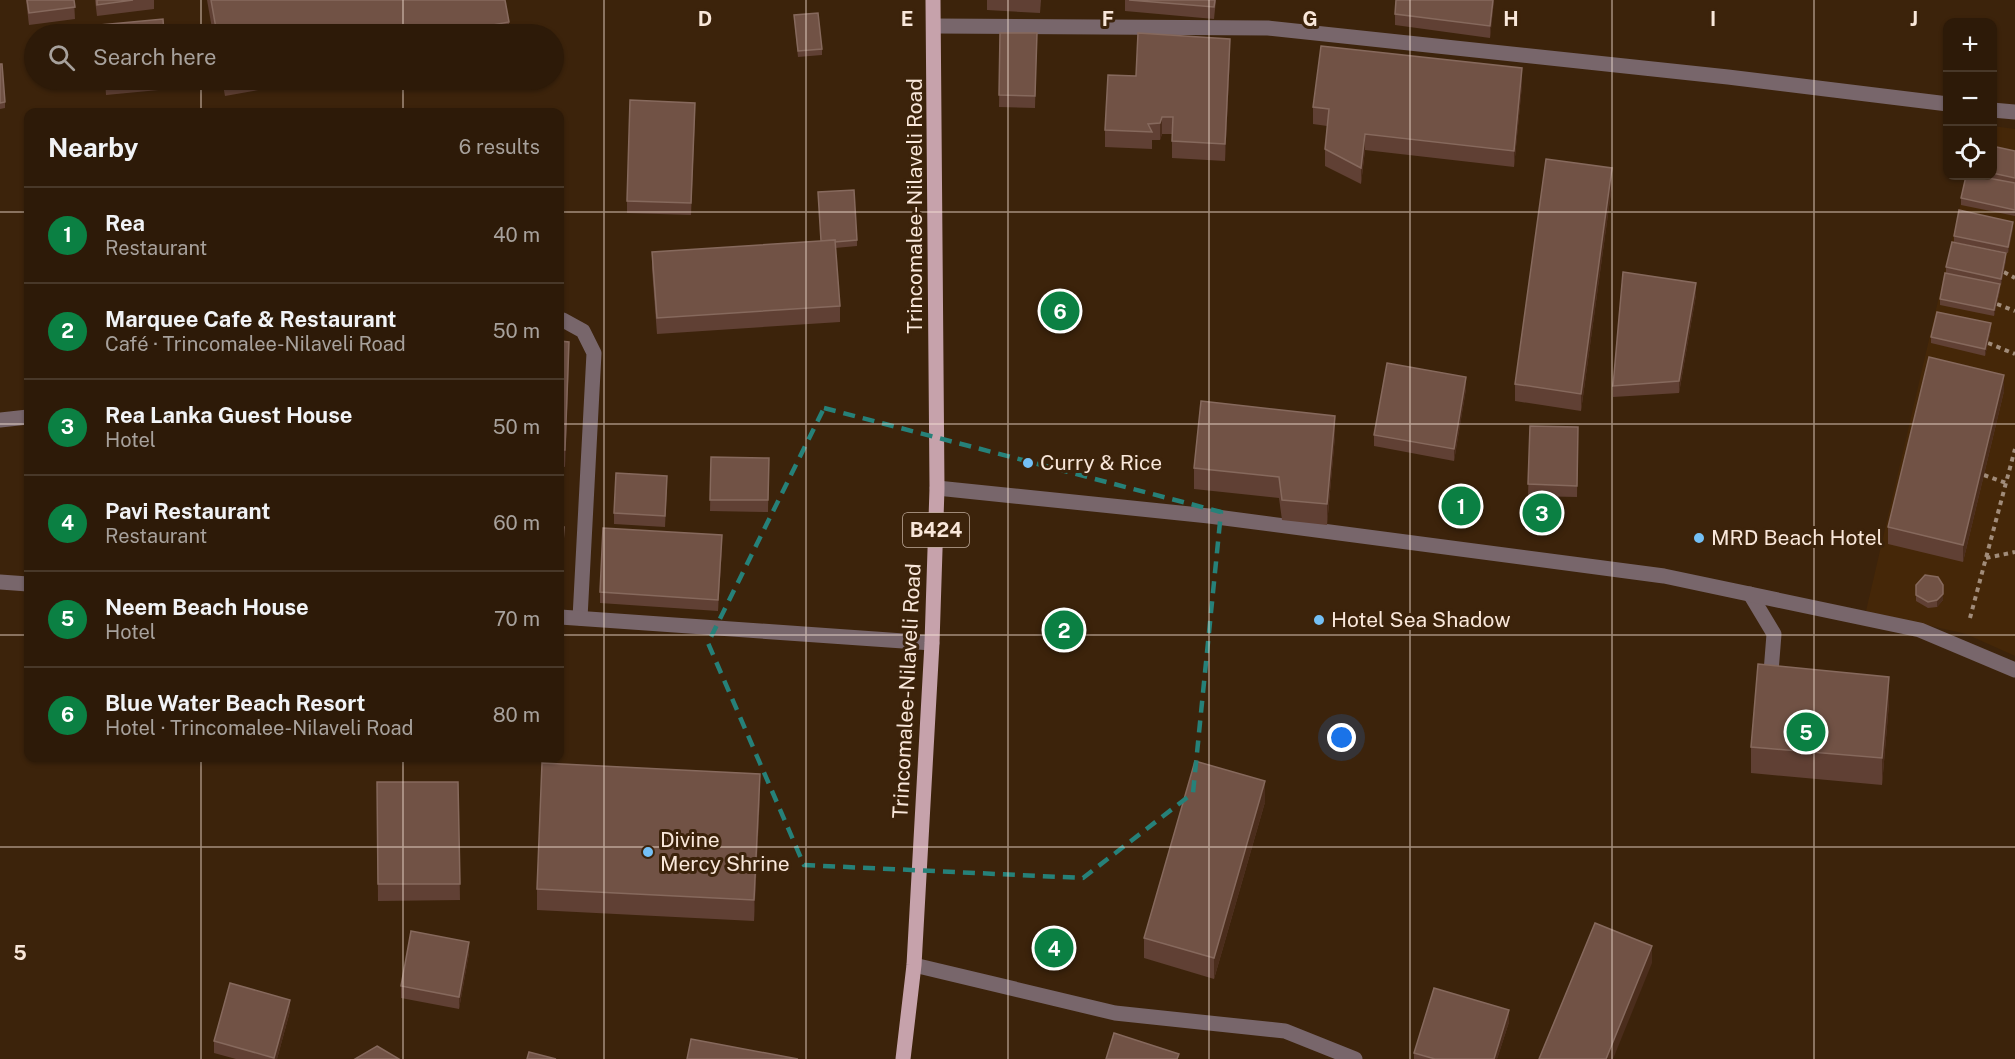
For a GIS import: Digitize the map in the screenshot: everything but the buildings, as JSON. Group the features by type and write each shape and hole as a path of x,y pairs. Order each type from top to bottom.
{"main road":[{"name":"Trincomalee-Nilaveli Road","path":"903,1059 914,965 938,488 933,0"}],"street":[{"path":"935,26 1268,28 1728,77 1943,104"},
{"path":"1997,110 2015,112"},
{"path":"564,321 583,332 594,353 580,618"},
{"path":"0,420 24,417"},
{"path":"938,488 1233,519 1664,576 1920,630 2015,670"},
{"path":"0,582 24,584"},
{"path":"1750,594 1774,634 1771,672"},
{"path":"564,617 932,643"},
{"path":"914,965 1116,1013 1285,1031 1355,1059"}],"path":[{"path":"2004,272 2015,278"},
{"path":"1996,304 2015,311"},
{"path":"1988,343 2015,354"},
{"path":"1934,636 1966,634 2015,449"},
{"path":"1984,475 2006,483"},
{"path":"1986,558 2015,552"}],"highlighted area":[{"path":"824,408 1221,512 1193,793 1083,878 804,865 708,643"}],"shaded area":[{"path":"1997,127 2015,129 2015,656 1966,634 1866,611 1966,180 1997,180"}],"place":[{"name":"Blue Water Beach Resort","path":"1060,311"},
{"name":"Curry & Rice","path":"1028,463"},
{"name":"Rea","path":"1461,506"},
{"name":"Rea Lanka Guest House","path":"1542,513"},
{"name":"MRD Beach Hotel","path":"1699,538"},
{"name":"Hotel Sea Shadow","path":"1319,620"},
{"name":"Marquee Cafe & Restaurant","path":"1064,630"},
{"name":"Neem Beach House","path":"1806,732"},
{"name":"Divine Mercy Shrine","path":"648,852"},
{"name":"Pavi Restaurant","path":"1054,948"}]}
